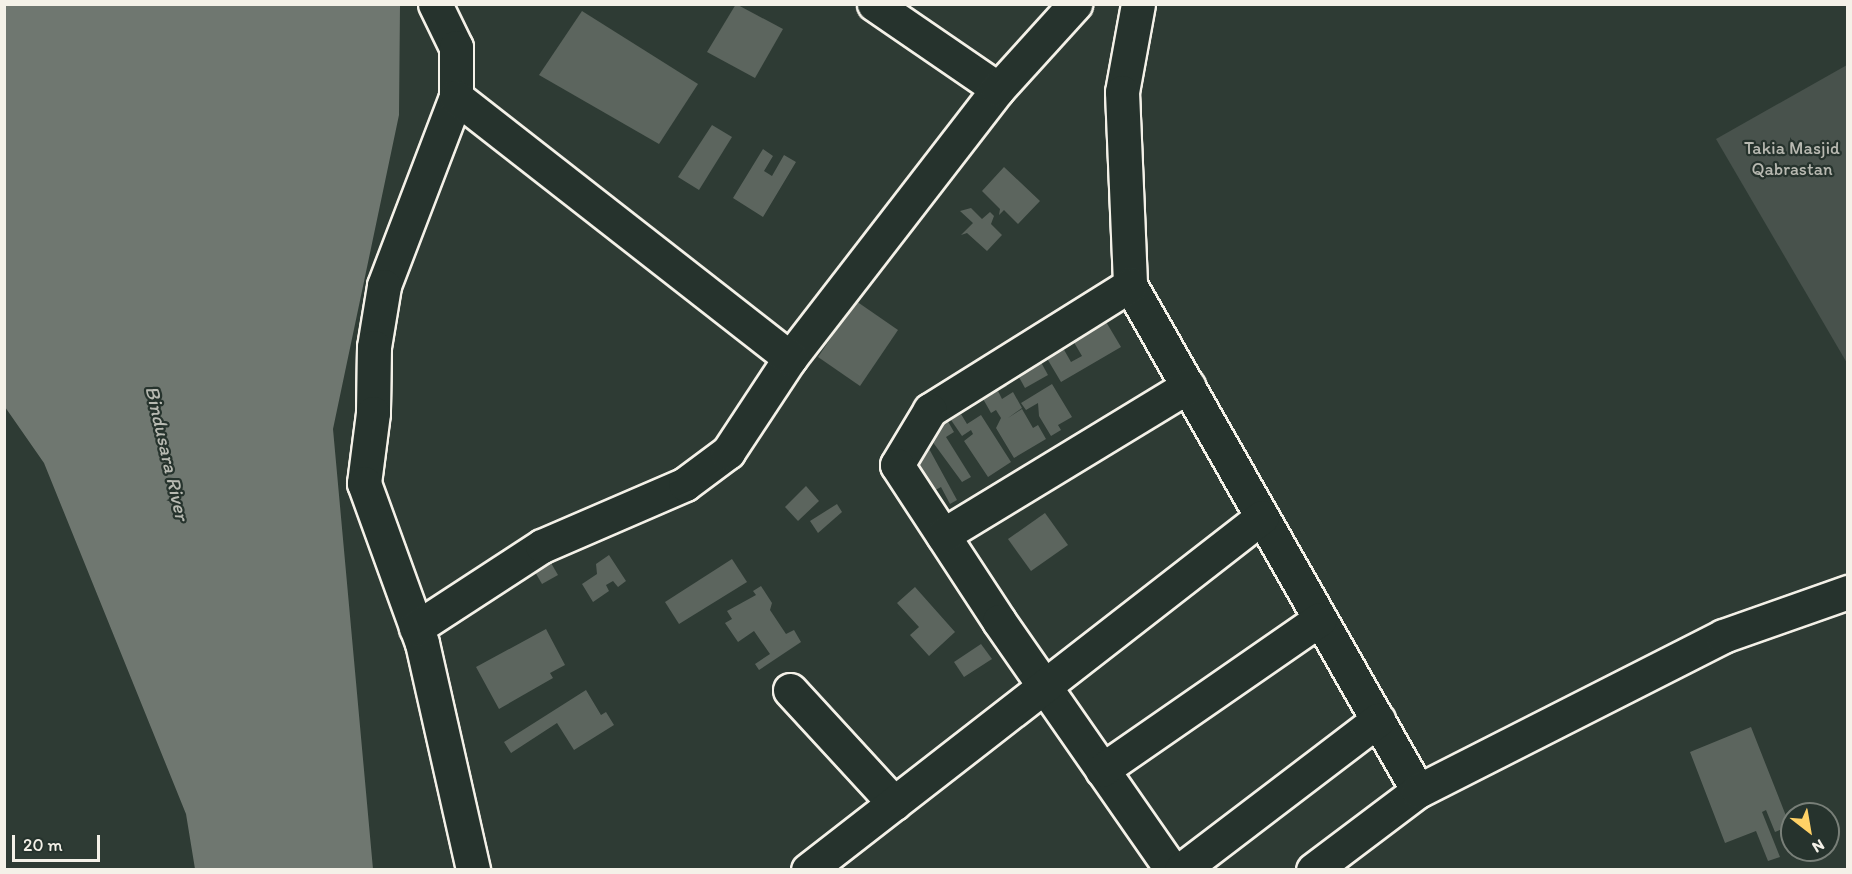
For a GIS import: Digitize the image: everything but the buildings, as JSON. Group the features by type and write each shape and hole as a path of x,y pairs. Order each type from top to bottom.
{"street":[{"path":"435,4 456,47 456,97 384,286 375,347 364,483 416,628 473,870"},
{"path":"874,4 998,89"},
{"path":"416,628 542,546 685,484 728,452 790,358 998,89 1076,4"},
{"path":"1138,4 1122,92 1130,285 1418,791"},
{"path":"456,97 790,358"},
{"path":"1130,285 930,411 897,465 1044,686 1172,870"},
{"path":"943,535 1188,386"},
{"path":"808,870 1262,517"},
{"path":"1313,870 1418,791 1723,636 1848,592"},
{"path":"1102,770 1320,619"},
{"path":"790,690 894,803"},
{"path":"1181,870 1378,720"}],"green space":[{"name":"Takia Masjid Qabrastan","path":"1847,65 1847,363 1716,139"}],"water":[{"name":"Bindusara River","path":"4,5 400,5 399,115 333,429 373,869 195,869 186,814 44,463 5,407"}]}
